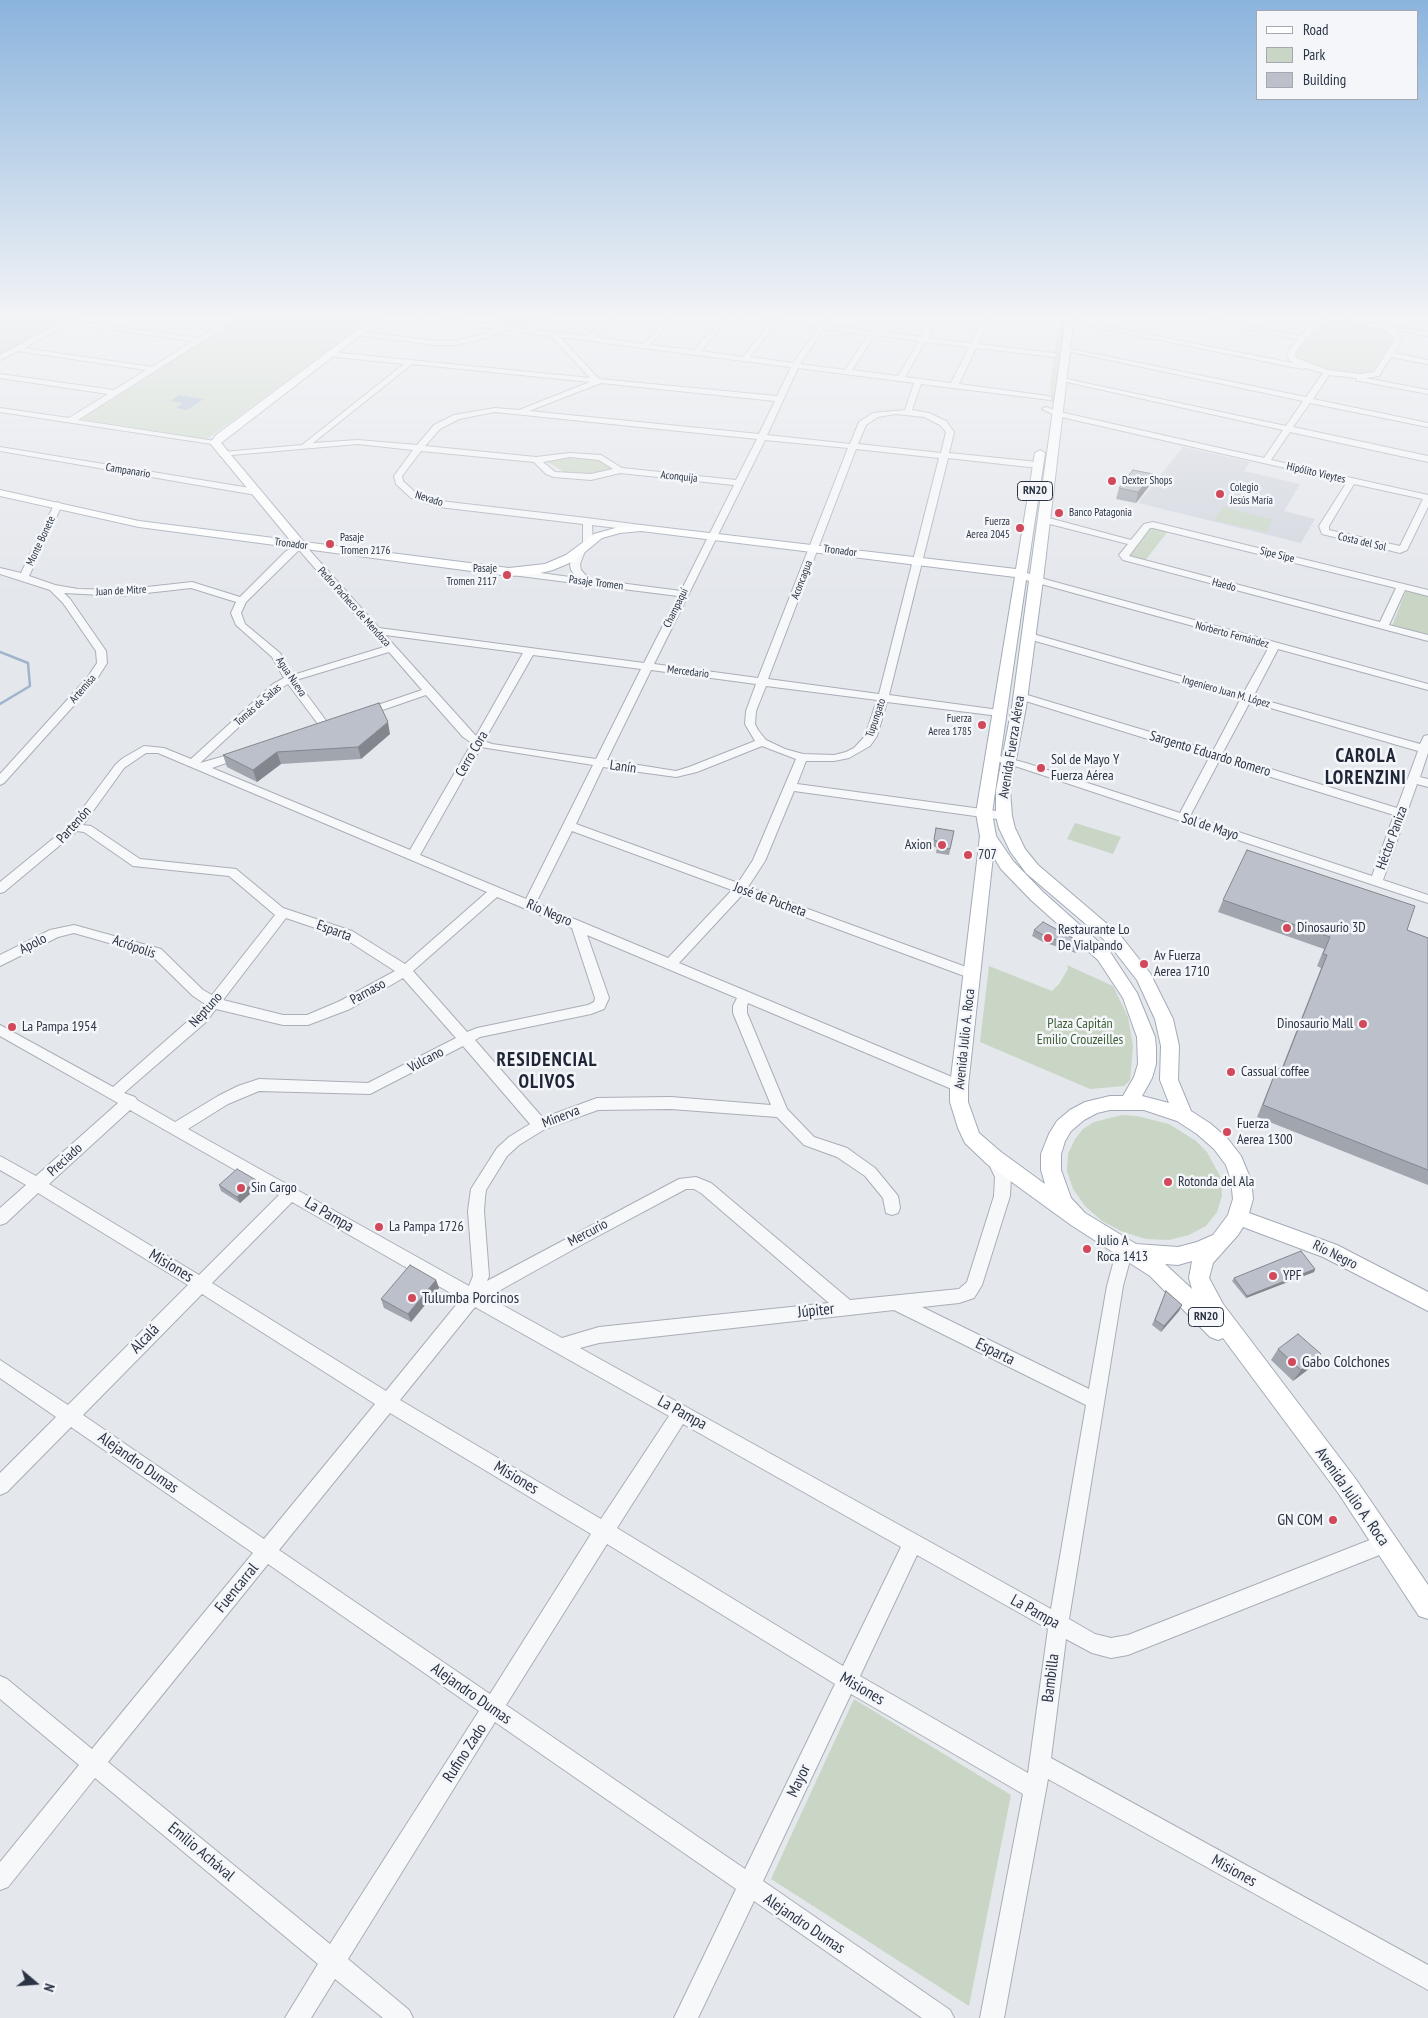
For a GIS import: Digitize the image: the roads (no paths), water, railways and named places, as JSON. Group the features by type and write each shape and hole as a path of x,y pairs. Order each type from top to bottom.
{"main road":[{"path":"215,442 254,411"},
{"name":"Avenida Fuerza Aérea","path":"1058,414 1020,696 1003,791 1004,816 1015,845 1032,869 1114,939 1144,977 1164,1020 1170,1046 1169,1080 1184,1116"},
{"name":"Avenida Fuerza Aérea","path":"1042,437 984,813 988,836 998,853 1021,880 1104,956 1130,997 1146,1036 1147,1064 1129,1102"},
{"name":"Pedro Pacheco de Mendoza","path":"215,442 300,546"},
{"name":"Tronador","path":"0,493 139,524 509,572 549,567 570,558 606,533 629,528 641,528 918,560 1022,574 1036,580"},
{"name":"Avenida Julio A. Roca","path":"988,836 959,1086 960,1108 967,1128 977,1144 994,1158 1078,1219 1129,1251 1186,1296 1272,1389"},
{"name":"Avenida Julio A. Roca","path":"1078,1219 1064,1204 1051,1170 1051,1154 1056,1139 1064,1126 1077,1115 1092,1107 1110,1103 1129,1102 1157,1106 1184,1116 1216,1139 1234,1162 1241,1180 1243,1199 1238,1217 1231,1229 1203,1259 1198,1278 1201,1286 1215,1311 1347,1486 1428,1606"},
{"name":"Río Negro","path":"1238,1217 1330,1251 1428,1302"},
{"name":"Avenida Julio A. Roca","path":"1129,1251 1178,1256 1202,1250 1221,1239"}],"street":[{"path":"0,417 10,411"},
{"path":"11,411 215,442"},
{"path":"70,421 86,411"},
{"path":"304,447 338,430 358,411"},
{"name":"Nevado","path":"483,411 457,417 437,427 418,448 398,476 399,482 414,496 439,504 587,521"},
{"name":"Nevado","path":"506,411 1038,465"},
{"name":"Champaquí","path":"529,905 774,411"},
{"name":"Hipólito Vieytes","path":"1055,411 1058,414 1428,498"},
{"path":"1206,411 1428,459"},
{"path":"1266,461 1300,411"},
{"path":"1362,411 1428,425"},
{"name":"Aconcagua","path":"762,742 753,732 750,724 752,712 852,446 865,420 876,414 908,412"},
{"name":"Tupungato","path":"802,757 834,758 848,756 866,744 872,736 950,432 948,427 935,419 908,412"},
{"name":"Aconquija","path":"338,430 358,442"},
{"name":"Aconquija","path":"223,454 358,442 536,460 565,455 601,458 620,470"},
{"name":"Campanario","path":"0,450 256,492"},
{"name":"Aconquija","path":"536,460 554,474 591,477 620,470 738,483"},
{"name":"Costa del Sol","path":"1352,481 1324,526 1325,532 1400,550 1404,548 1428,498"},
{"name":"Monte Bonete","path":"24,577 58,505"},
{"path":"1045,520 1133,543"},
{"path":"586,582 576,570 575,564 584,547 587,521"},
{"name":"Tronador","path":"587,521 641,528"},
{"name":"Sipe Sipe","path":"1133,543 1147,526 1153,525 1428,593"},
{"name":"Haedo","path":"1133,543 1124,555 1130,560 1428,638"},
{"path":"242,601 288,554 300,546"},
{"name":"Pedro Pacheco de Mendoza","path":"300,546 467,735 478,743"},
{"name":"Juan de Mitre","path":"0,571 24,577 53,588 78,592 107,593 197,586 242,601"},
{"name":"Pasaje Tromen","path":"509,572 682,594"},
{"name":"Norberto Fernández","path":"1036,580 1428,687"},
{"path":"1383,626 1402,586"},
{"name":"Artemisa","path":"0,781 91,680 102,663 100,652 91,637 67,601 53,588"},
{"name":"Agua Nueva","path":"242,601 236,609 239,621 276,655 290,679 325,726"},
{"name":"Mercedario","path":"376,631 999,713"},
{"name":"Ingeniero Juan M. López","path":"1028,636 1246,698 1426,743"},
{"path":"1183,818 1274,646"},
{"name":"Tomás de Salas","path":"198,765 277,686 290,679 391,648"},
{"name":"Cerro Cora","path":"413,856 530,651"},
{"path":"354,716 429,691"},
{"name":"Sargento Eduardo Romero","path":"1020,696 1401,813"},
{"path":"670,964 740,889 759,861 791,787 802,757 781,752 762,742"},
{"name":"Lanín","path":"478,743 490,747 676,774 694,770 762,742"},
{"name":"Héctor Paniza","path":"1376,881 1426,743"},
{"name":"Río Negro","path":"138,752 152,749 160,750 198,765 959,1086"},
{"path":"198,765 250,751"},
{"name":"Partenón","path":"0,889 75,827 120,766 138,752"},
{"name":"Sol de Mayo","path":"992,757 1428,899"},
{"path":"1413,779 1428,783"},
{"path":"791,787 1004,816"},
{"name":"José de Pucheta","path":"568,825 972,974"},
{"name":"Esparta","path":"75,827 87,830 137,863 232,872 272,907 283,914 347,934 394,962 405,971 466,1038 540,1125"},
{"name":"Parnaso","path":"214,1004 283,1020 308,1020 345,1005 405,971 496,891"},
{"name":"Neptuno","path":"115,1093 192,1027 214,1004 283,914"},
{"name":"Vulcano","path":"177,1128 222,1100 259,1085 370,1088 466,1038 486,1031 591,1009 599,1005 602,998 577,925"},
{"name":"Acrópolis","path":"67,929 74,929 156,952 198,993 214,1004"},
{"name":"Apolo","path":"0,961 55,933 67,929"},
{"path":"745,996 740,1006 740,1013 781,1112 809,1141 842,1152 870,1172 890,1196 892,1208"},
{"name":"La Pampa","path":"0,1030 1092,1643 1111,1648 1128,1645 1385,1543"},
{"name":"Preciado","path":"0,1218 130,1102"},
{"name":"Minerva","path":"473,1297 481,1276 476,1211 479,1189 502,1152 514,1141 540,1125 597,1104 607,1103 694,1104 781,1112"},
{"name":"Júpiter","path":"562,1346 599,1335 959,1296 968,1293 974,1285 1002,1196 1003,1177 994,1158"},
{"name":"Misiones","path":"0,1162 388,1402 604,1531 847,1680 1035,1789"},
{"name":"Mercurio","path":"473,1297 577,1239 684,1183 696,1183 706,1188 847,1308"},
{"path":"1002,1196 1009,1189 1033,1187"},
{"name":"Alcalá","path":"0,1486 291,1193"},
{"name":"Bambilla","path":"992,2018 1040,1763 1058,1625 1115,1286 1129,1251"},
{"name":"Fuencarral","path":"0,1879 473,1297"},
{"name":"Esparta","path":"895,1302 1095,1401"},
{"name":"Alejandro Dumas","path":"0,1368 749,1887 942,2018"},
{"name":"Rufino Zado","path":"297,2018 681,1412"},
{"name":"Mayor","path":"686,2018 913,1544"},
{"name":"Emilio Achával","path":"0,1686 401,2018"},
{"name":"Misiones","path":"1040,1763 1428,1978"}],"waterway":[{"path":"0,652 28,663 30,686 0,704"}],"place":[{"name":"Dexter Shops","path":"1112,481"},
{"name":"Colegio Jesús María","path":"1220,494"},
{"name":"Banco Patagonia","path":"1059,513"},
{"name":"Fuerza Aerea 2045","path":"1020,528"},
{"name":"Pasaje Tromen 2176","path":"330,544"},
{"name":"Pasaje Tromen 2117","path":"507,575"},
{"name":"Fuerza Aerea 1785","path":"982,725"},
{"name":"Sol de Mayo Y Fuerza Aérea","path":"1041,768"},
{"name":"Axion","path":"942,845"},
{"name":"707","path":"968,855"},
{"name":"Dinosaurio 3D","path":"1287,928"},
{"name":"Restaurante Lo De Vialpando","path":"1048,938"},
{"name":"Av Fuerza Aerea 1710","path":"1144,964"},
{"name":"Dinosaurio Mall","path":"1363,1024"},
{"name":"La Pampa 1954","path":"12,1027"},
{"name":"Cassual coffee","path":"1231,1072"},
{"name":"Fuerza Aerea 1300","path":"1227,1132"},
{"name":"Rotonda del Ala","path":"1168,1182"},
{"name":"Sin Cargo","path":"241,1188"},
{"name":"La Pampa 1726","path":"379,1227"},
{"name":"Julio A Roca 1413","path":"1087,1249"},
{"name":"YPF","path":"1273,1276"},
{"name":"Tulumba Porcinos","path":"412,1298"},
{"name":"Gabo Colchones","path":"1292,1362"},
{"name":"GN COM","path":"1333,1520"}],"district":[{"name":"CAROLA LORENZINI","path":"1366,768"},
{"name":"RESIDENCIAL OLIVOS","path":"547,1072"}],"park label":[{"name":"Plaza Capitán Emilio Crouzeilles","path":"1080,1032"}]}
